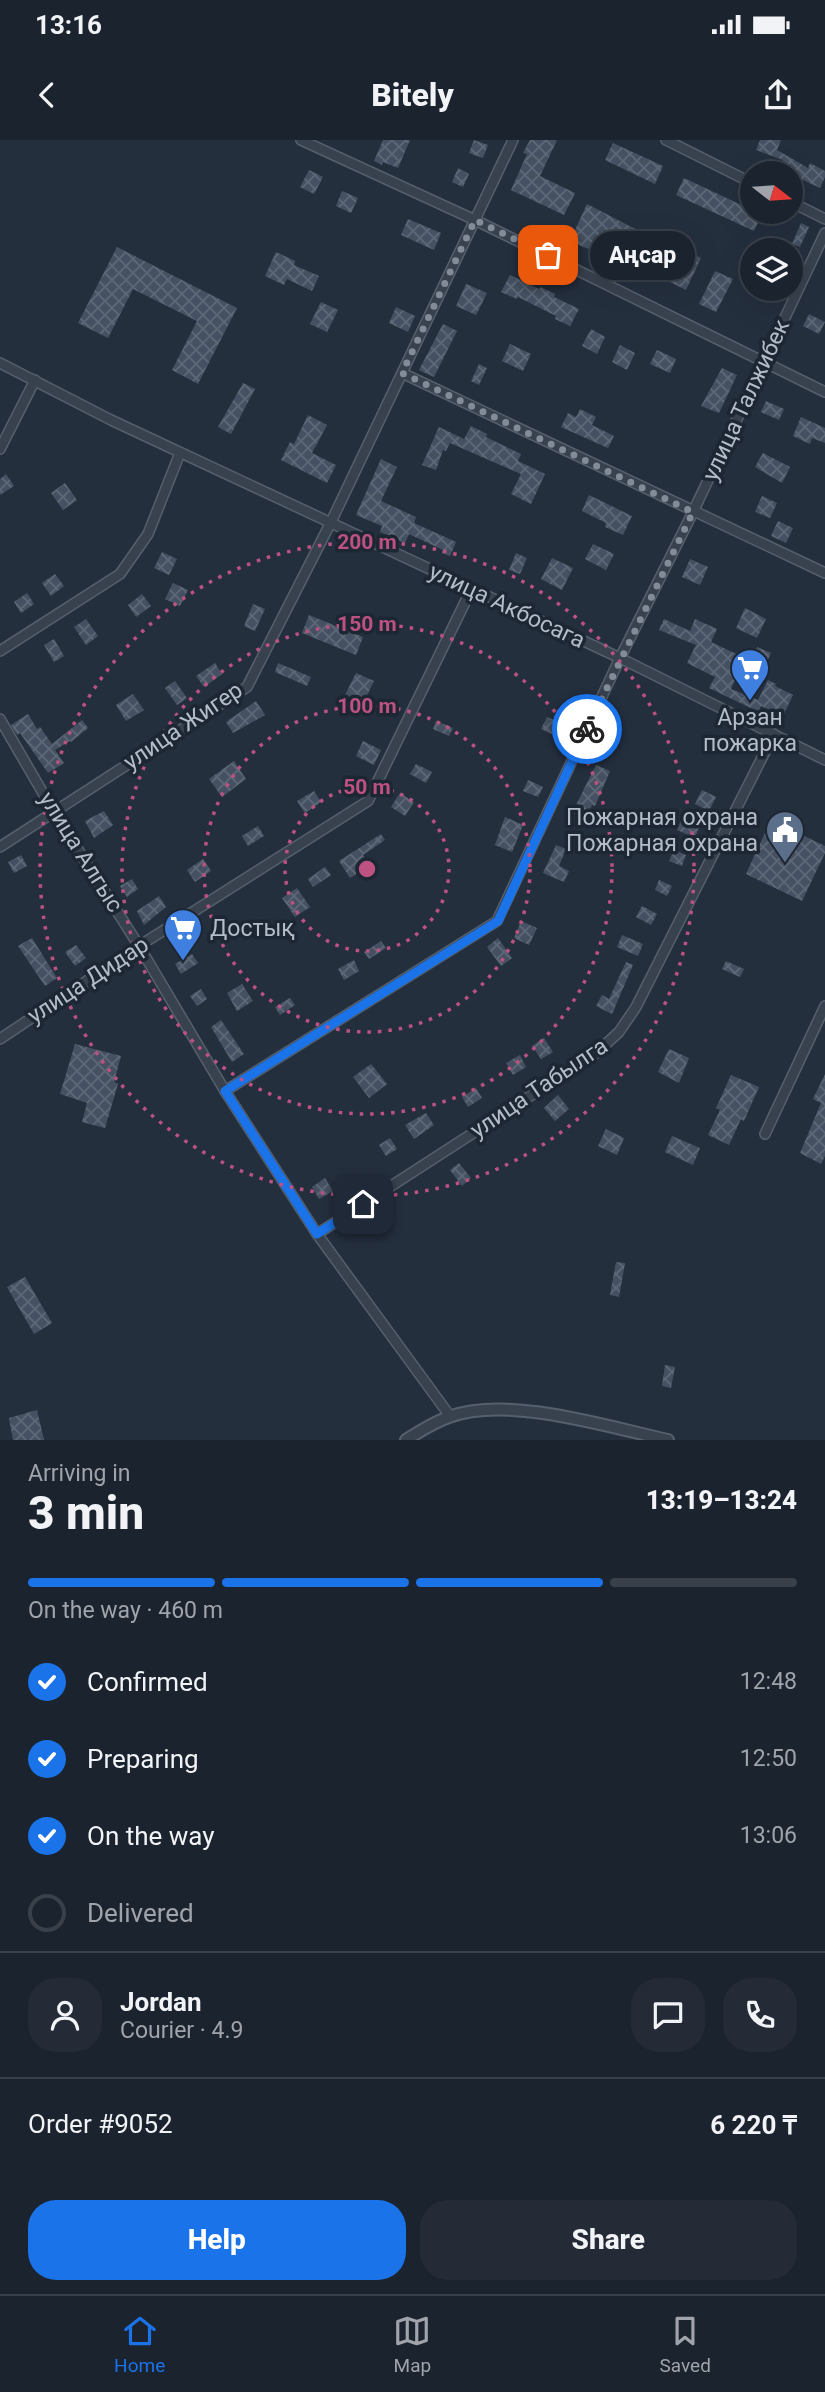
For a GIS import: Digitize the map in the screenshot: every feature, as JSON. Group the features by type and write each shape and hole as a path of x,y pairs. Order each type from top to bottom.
{"street":[{"path":"301,140 475,220 825,393"},
{"name":"улица Жигер","path":"0,847 247,687 331,522 513,140"},
{"path":"666,140 740,177"},
{"path":"803,208 825,219"},
{"name":"улица Талжибек","path":"225,1091 498,921 620,658 693,512 825,233"},
{"name":"улица Акбосага","path":"0,363 180,453 620,658 825,760"},
{"path":"402,373 825,573"},
{"path":"0,449 35,380"},
{"path":"0,651 120,574 148,534 180,453"},
{"name":"улица Дидар","path":"0,1039 139,946 369,801 471,590"},
{"name":"улица Алгыс","path":"0,719 225,1091 317,1234 450,1416"},
{"name":"улица Табылга","path":"317,1234 595,1054 619,1032 636,1007 774,734"},
{"path":"765,1135 825,1006"},
{"path":"406,1440 450,1416 481,1410 506,1409 554,1416 668,1440"}],"building":[{"path":"383,140 410,140 398,168 374,161"},
{"path":"474,140 488,145 483,158 469,153"},
{"path":"530,140 557,140 540,176 575,193 564,215 511,190 527,154 523,153"},
{"path":"760,140 781,140 777,150 796,161 782,161 756,150"},
{"path":"613,143 663,166 655,184 605,160"},
{"path":"810,163 825,171 820,188 803,180 803,165 808,168"},
{"path":"458,168 469,174 463,187 452,182"},
{"path":"309,170 323,177 314,194 300,187"},
{"path":"684,178 740,204 740,224 757,224 754,231 676,195"},
{"path":"342,191 358,198 351,213 336,206"},
{"path":"587,204 647,235 649,231 701,258 686,290 623,259 621,263 570,241"},
{"path":"408,219 441,233 434,250 401,235"},
{"path":"801,224 809,227 803,240 803,238 795,238"},
{"path":"117,247 237,308 198,384 172,370 197,321 133,289 108,338 78,323"},
{"path":"276,252 295,261 294,265 319,276 312,291 287,279 284,285 265,276"},
{"path":"715,271 733,279 716,312 699,304"},
{"path":"510,275 539,289 541,287 555,294 554,297 579,309 570,326 518,297 517,299 501,292"},
{"path":"466,284 487,293 476,315 456,306"},
{"path":"321,302 338,310 327,332 310,324"},
{"path":"396,307 415,316 408,332 389,323"},
{"path":"809,314 825,322 819,334 803,326"},
{"path":"443,324 457,331 434,377 419,370"},
{"path":"591,329 605,337 597,354 582,346"},
{"path":"510,344 531,354 523,371 502,361"},
{"path":"620,345 635,353 627,370 612,362"},
{"path":"657,350 676,359 670,373 650,364"},
{"path":"479,364 487,368 479,385 471,381"},
{"path":"722,368 737,375 719,413 701,406"},
{"path":"243,383 255,389 231,434 218,427"},
{"path":"766,401 784,409 779,420 761,412"},
{"path":"580,409 596,417 592,425 614,436 608,448 561,427 568,413 576,417"},
{"path":"308,415 327,425 312,453 336,465 327,483 281,460 290,442 294,444"},
{"path":"801,417 825,428 825,443 812,438 810,444 793,436"},
{"path":"471,426 487,434 486,437 521,454 518,461 545,474 531,504 511,494 521,474 450,443 446,451 443,450 436,470 422,465 439,427 464,439"},
{"path":"763,453 790,467 782,483 755,467"},
{"path":"381,459 397,467 381,501 416,517 414,523 456,542 450,556 409,534 405,543 380,532 382,526 356,515"},
{"path":"6,474 14,486 0,495 0,479"},
{"path":"65,483 77,500 63,510 51,493"},
{"path":"589,495 632,516 623,535 605,527 606,523 582,511"},
{"path":"762,496 777,503 770,518 755,512"},
{"path":"778,521 793,528 786,543 771,536"},
{"path":"593,544 614,554 606,570 585,559"},
{"path":"162,552 177,559 169,575 154,568"},
{"path":"516,553 527,558 520,574 509,570"},
{"path":"552,558 573,568 562,590 541,579"},
{"path":"690,559 708,567 700,585 682,577"},
{"path":"55,574 64,586 51,596 42,583"},
{"path":"173,583 188,590 180,606 165,599"},
{"path":"27,593 34,604 21,613 14,602"},
{"path":"142,594 151,606 136,617 128,605"},
{"path":"253,604 265,609 255,631 244,626"},
{"path":"745,608 766,619 757,638 736,628"},
{"path":"309,615 363,637 356,655 302,633"},
{"path":"86,619 98,636 86,645 74,627"},
{"path":"664,619 690,631 695,619 717,629 711,642 745,658 731,689 758,700 768,680 776,684 775,686 793,695 783,716 761,706 759,712 709,688 715,677 687,663 696,645 659,630"},
{"path":"54,639 64,656 54,662 44,645"},
{"path":"757,647 771,653 761,674 747,668"},
{"path":"215,663 222,674 204,687 196,676"},
{"path":"278,663 311,677 307,686 275,672"},
{"path":"356,673 374,681 363,704 345,695"},
{"path":"175,681 187,698 177,705 165,688"},
{"path":"133,694 144,710 126,721 116,705"},
{"path":"256,701 265,715 233,733 226,722"},
{"path":"28,714 37,729 40,727 52,744 82,720 88,728 71,742 55,750 64,763 48,773 20,733 17,735 11,725"},
{"path":"547,717 564,724 558,737 541,729"},
{"path":"436,721 453,728 449,736 433,729"},
{"path":"363,741 381,750 374,765 356,756"},
{"path":"234,761 246,779 222,797 209,779"},
{"path":"416,764 432,772 426,783 410,774"},
{"path":"596,765 610,771 595,806 592,805 586,819 572,813"},
{"path":"528,780 543,787 538,797 523,791"},
{"path":"702,790 716,797 709,811 695,804"},
{"path":"314,791 321,802 305,813 297,801"},
{"path":"400,793 414,802 405,816 391,807"},
{"path":"104,811 113,825 94,838 85,821"},
{"path":"505,817 523,825 512,852 495,845"},
{"path":"682,818 700,826 695,838 677,830"},
{"name":"Пожарная охрана Пожарная охрана","path":"771,820 825,846 825,853 802,901 746,874"},
{"path":"258,826 264,836 248,846 242,836"},
{"path":"381,834 385,840 363,855 370,866 350,878 339,861"},
{"path":"556,845 566,849 559,866 569,871 564,882 543,873"},
{"path":"674,850 686,855 682,866 669,861"},
{"path":"21,855 27,866 14,873 8,862"},
{"path":"203,859 211,871 195,882 187,870"},
{"path":"325,867 331,875 313,887 308,879"},
{"path":"132,879 138,889 127,897 120,886"},
{"path":"659,880 672,886 667,896 655,890"},
{"path":"297,888 310,907 295,917 282,898"},
{"path":"159,896 166,907 144,925 137,911"},
{"path":"642,906 657,914 651,925 636,917"},
{"path":"521,921 537,928 529,945 514,938"},
{"path":"622,935 643,944 638,956 617,947"},
{"path":"32,938 57,978 45,986 18,946"},
{"path":"498,938 512,958 501,966 487,947"},
{"path":"381,941 386,948 369,959 364,952"},
{"path":"76,945 86,958 75,966 65,952"},
{"path":"192,954 198,963 181,974 175,964"},
{"path":"354,960 359,971 344,980 338,969"},
{"path":"726,961 744,969 740,977 722,969"},
{"path":"626,962 633,965 612,1014 596,1006 602,995 609,999"},
{"path":"242,984 253,1001 237,1011 227,993"},
{"path":"201,989 207,999 197,1006 190,996"},
{"path":"290,998 295,1005 280,1015 275,1007"},
{"path":"221,1020 244,1054 232,1062 211,1027"},
{"path":"544,1038 553,1052 541,1059 532,1046"},
{"path":"75,1044 121,1056 114,1082 118,1084 105,1128 82,1122 87,1103 60,1094"},
{"path":"669,1049 689,1058 679,1083 658,1072"},
{"path":"520,1055 526,1067 513,1075 506,1063"},
{"path":"371,1064 387,1084 369,1098 353,1077"},
{"path":"825,1074 825,1156 821,1164 800,1153 821,1103 813,1099"},
{"path":"731,1075 759,1087 744,1121 741,1119 729,1145 708,1135 720,1110 716,1108"},
{"path":"476,1088 482,1098 468,1107 462,1097"},
{"path":"558,1095 569,1109 555,1121 544,1108"},
{"path":"426,1113 434,1125 414,1139 405,1125"},
{"path":"606,1129 624,1138 617,1155 598,1146"},
{"path":"672,1136 700,1148 693,1165 665,1152"},
{"path":"390,1138 397,1149 386,1156 379,1145"},
{"path":"459,1163 471,1178 462,1186 450,1170"},
{"path":"325,1178 333,1191 319,1199 312,1187"},
{"path":"616,1262 625,1263 619,1297 610,1295"},
{"path":"25,1277 52,1323 34,1334 7,1287"},
{"path":"665,1365 675,1367 671,1388 662,1386"},
{"path":"37,1410 44,1440 13,1440 9,1418"}],"way so far":[{"path":"548,255 475,220 402,373 693,512 587,729"}],"place":[{"name":"Аңсар","path":"548,255"},
{"name":"Арзан пожарка","path":"750,702"},
{"name":"Пожарная охрана Пожарная охрана","path":"785,864"},
{"name":"Достық","path":"183,962"}],"route":[{"path":"363,1204 317,1234 225,1091 498,921 587,729"}]}
